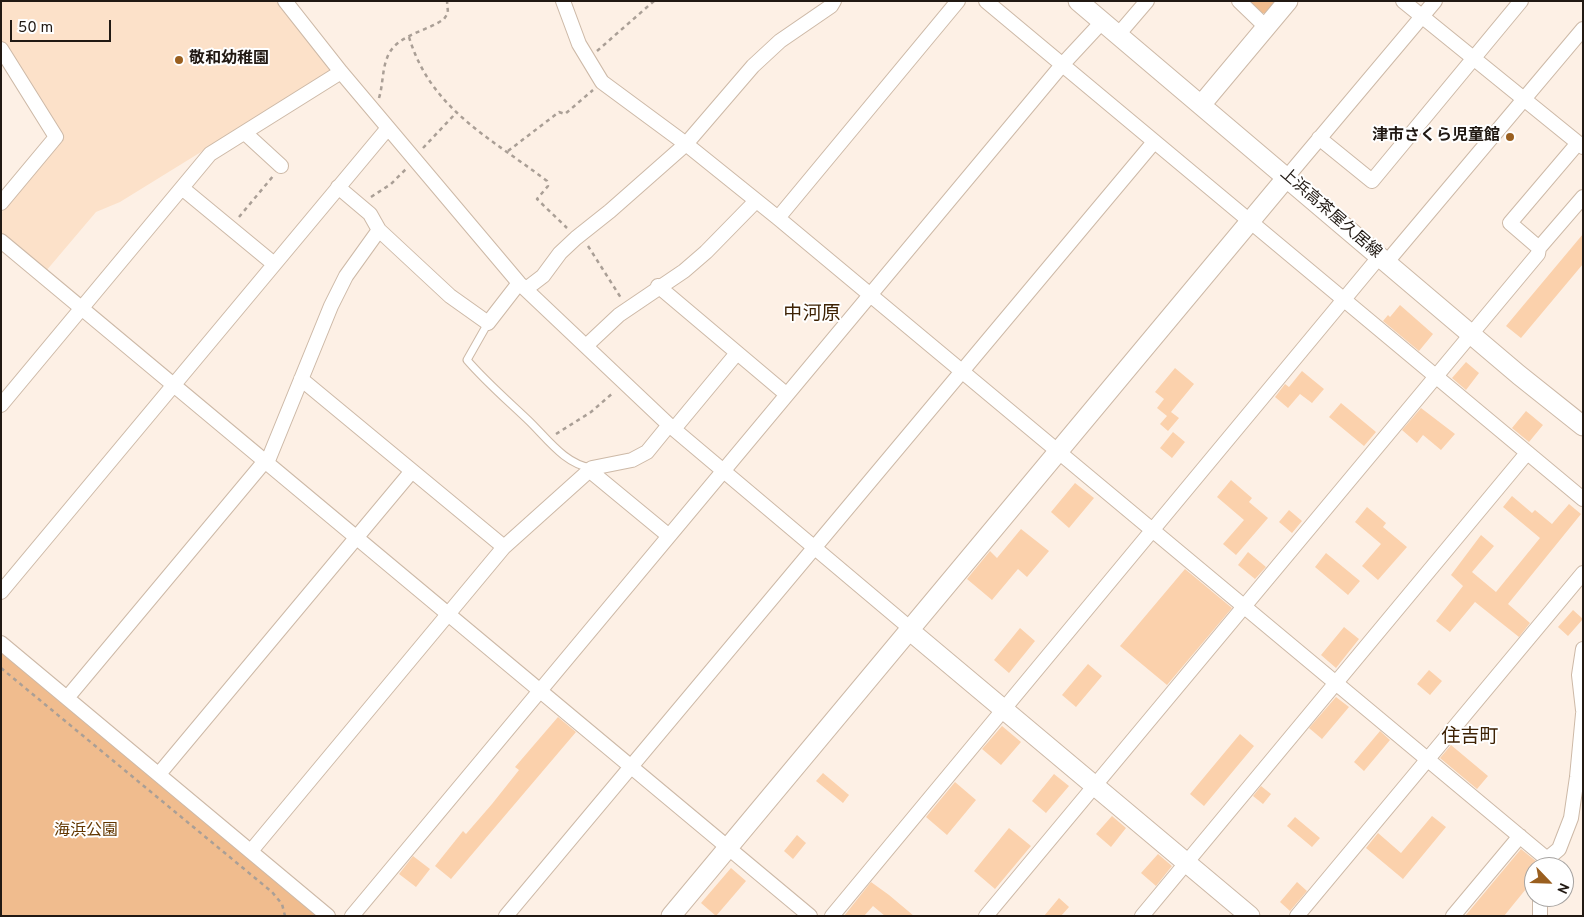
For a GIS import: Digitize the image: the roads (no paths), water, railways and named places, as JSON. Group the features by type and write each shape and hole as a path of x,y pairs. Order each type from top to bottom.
{"street":[{"path":"285,1 341,72 522,286 625,384 671,427 1250,916"},
{"path":"563,1 588,59 602,82 686,144 778,218 1520,836 1539,857"},
{"path":"338,187 370,214 379,230 450,296 488,323 522,286 543,276 560,253 578,236 610,211 686,144 753,66 780,42 831,6 834,1"},
{"path":"778,218 958,1"},
{"path":"986,1 1583,499"},
{"name":"上浜高茶屋久居線","path":"1078,1 1101,23 1583,426"},
{"path":"1117,36 1147,1"},
{"path":"1239,1 1266,27"},
{"path":"1201,105 1288,1"},
{"path":"1403,1 1578,143"},
{"path":"671,916 1435,1"},
{"path":"1319,138 1372,180 1521,1"},
{"path":"352,916 869,294 1062,65 1101,23"},
{"path":"832,916 1344,300 1383,260 1583,29"},
{"path":"1,50 56,137 1,203"},
{"path":"1,405 210,154 341,72"},
{"path":"1,592 388,128"},
{"path":"1539,248 1510,224 1578,143 1583,128"},
{"path":"245,133 281,166"},
{"path":"506,916 1154,142"},
{"path":"182,188 274,264"},
{"path":"986,916 1470,333 1538,254 1539,248 1583,196"},
{"path":"586,346 629,308 658,286 684,270 722,238 754,203 758,202"},
{"path":"67,698 266,462 331,306 346,276 379,230"},
{"path":"1,241 357,536 810,916"},
{"path":"658,286 786,394"},
{"path":"251,851 504,547 591,469 632,460 647,452 737,353"},
{"path":"301,379 504,547"},
{"path":"1142,916 1527,453"},
{"path":"591,469 668,536"},
{"path":"158,774 412,471"},
{"path":"1297,916 1583,573"},
{"path":"1,643 328,916"},
{"path":"1583,649 1579,675 1583,710"},
{"path":"1551,857 1558,849 1571,818 1583,714"},
{"path":"1453,916 1520,836"}],"lane":[{"path":"488,323 468,360 490,386 548,440 582,467 591,469"}],"place":[{"name":"敬和幼稚園","path":"179,60"},
{"name":"津市さくら児童館","path":"1510,137"}],"district":[{"name":"中河原","path":"812,315"},
{"name":"住吉町","path":"1470,738"}],"park label":[{"name":"海浜公園","path":"86,832"}]}
